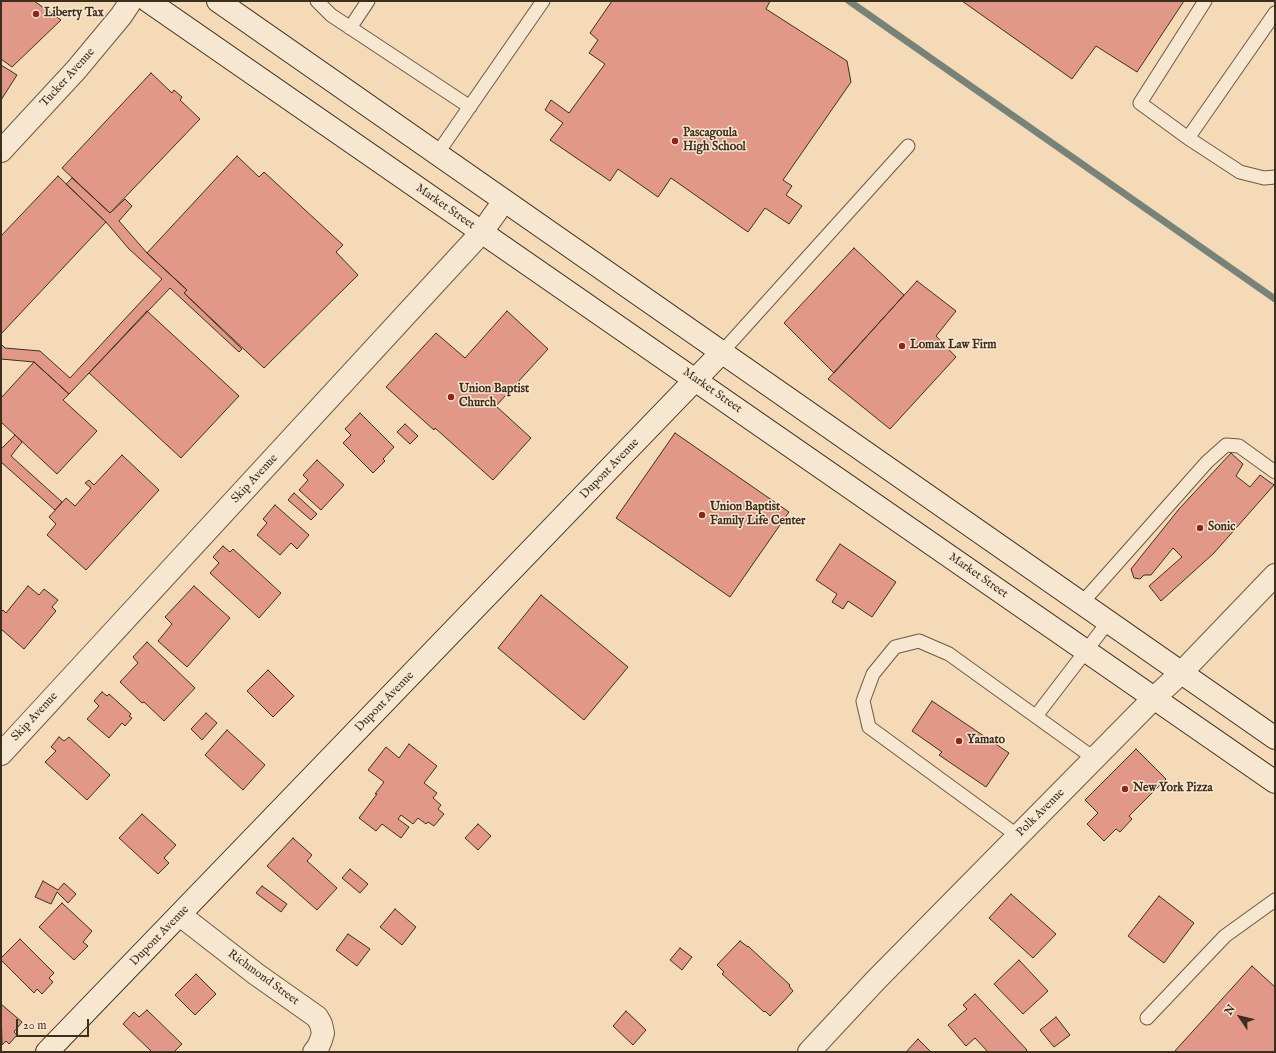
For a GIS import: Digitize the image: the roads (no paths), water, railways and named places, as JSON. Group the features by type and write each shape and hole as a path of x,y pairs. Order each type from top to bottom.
{"street":[{"name":"Tucker Avenue","path":"1,151 76,70 121,16 131,1"},
{"name":"Market Street","path":"148,1 1275,782"},
{"path":"218,1 1275,738"},
{"name":"Skip Avenue","path":"1,754 482,232 504,201"},
{"name":"Dupont Avenue","path":"47,1052 722,352"},
{"name":"Polk Avenue","path":"809,1052 876,980 1154,698 1181,673 1275,575"},
{"name":"Richmond Street","path":"180,915 256,974 317,1017 321,1024 323,1033 318,1047 314,1052"}],"lane":[{"path":"317,1 331,15 470,107"},
{"path":"350,28 368,1"},
{"path":"437,154 543,1"},
{"path":"1204,1 1140,104 1240,172 1264,178 1275,177"},
{"path":"1188,138 1275,14"},
{"path":"722,352 908,146"},
{"path":"1082,604 1207,462 1226,445 1239,446 1275,472"},
{"path":"1036,716 1108,622"},
{"path":"1018,836 869,727 863,701 873,674 895,647 919,641 948,654 1095,759"},
{"path":"1147,1018 1226,936 1275,900"}],"waterway":[{"path":"849,1 1275,299"}],"place":[{"name":"Liberty Tax","path":"36,14"},
{"name":"Pascagoula High School","path":"675,141"},
{"name":"Lomax Law Firm","path":"902,346"},
{"name":"Union Baptist Church","path":"451,397"},
{"name":"Union Baptist Family Life Center","path":"702,515"},
{"name":"Sonic","path":"1200,528"},
{"name":"Yamato","path":"959,741"},
{"name":"New York Pizza","path":"1125,789"}]}
